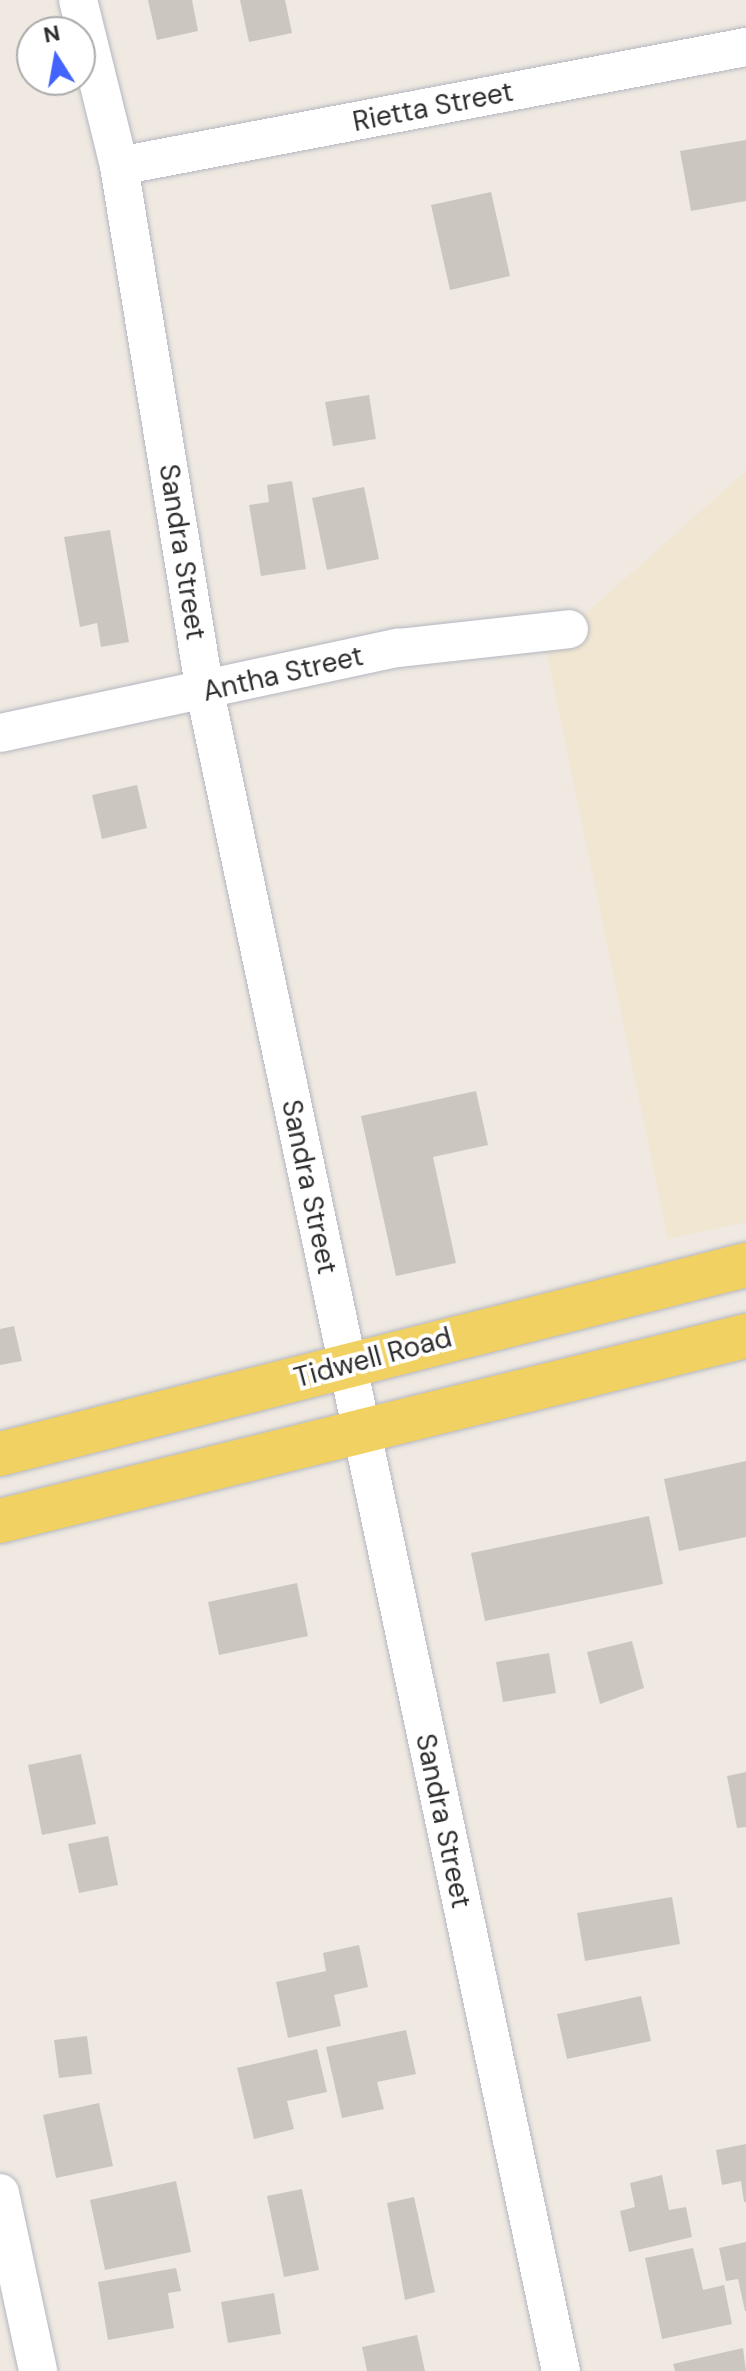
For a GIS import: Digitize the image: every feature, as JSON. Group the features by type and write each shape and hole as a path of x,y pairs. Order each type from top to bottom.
{"main road":[{"name":"Tidwell Road","path":"0,1454 746,1265"},
{"path":"0,1521 746,1336"}],"street":[{"name":"Sandra Street","path":"78,0 119,166 205,692 359,1432 561,2371"},
{"name":"Rietta Street","path":"119,166 746,47"},
{"name":"Antha Street","path":"0,733 205,692 398,648 569,629"},
{"path":"0,2193 38,2371"}],"shaded area":[{"path":"746,471 746,1222 668,1239 546,649"}],"building":[{"path":"148,0 192,0 198,31 157,40"},
{"path":"240,0 285,0 292,33 249,42"},
{"path":"746,140 746,201 691,211 680,151"},
{"path":"491,192 510,276 450,290 431,205"},
{"path":"369,395 376,439 333,446 325,402"},
{"path":"292,481 306,569 261,576 249,505 269,502 267,485"},
{"path":"364,487 379,559 327,570 312,498"},
{"path":"110,530 129,642 101,647 97,623 80,627 64,537"},
{"path":"137,785 147,828 102,839 92,795"},
{"path":"476,1091 488,1145 433,1157 456,1263 396,1276 361,1116"},
{"path":"14,1326 22,1361 0,1365 0,1329"},
{"path":"746,1461 746,1537 679,1551 664,1479"},
{"path":"649,1516 663,1584 485,1621 471,1553"},
{"path":"297,1583 308,1636 219,1655 208,1602"},
{"path":"632,1641 644,1688 600,1704 587,1652"},
{"path":"549,1653 556,1693 503,1702 496,1662"},
{"path":"81,1754 96,1824 42,1835 28,1765"},
{"path":"746,1772 746,1827 737,1828 727,1776"},
{"path":"108,1836 118,1885 79,1893 68,1844"},
{"path":"672,1897 680,1944 585,1961 577,1913"},
{"path":"359,1945 368,1987 334,1995 341,2026 288,2038 276,1982 326,1971 323,1953"},
{"path":"641,1996 651,2041 567,2059 557,2014"},
{"path":"406,2030 416,2074 377,2082 384,2109 342,2118 326,2047"},
{"path":"87,2036 92,2074 59,2078 54,2040"},
{"path":"317,2049 327,2092 287,2101 294,2129 254,2139 237,2068"},
{"path":"99,2103 113,2166 56,2178 43,2115"},
{"path":"746,2144 744,2202 741,2181 722,2185 716,2150"},
{"path":"662,2175 669,2210 686,2207 692,2237 629,2252 620,2211 635,2207 630,2183"},
{"path":"176,2181 191,2252 105,2270 90,2200"},
{"path":"302,2189 319,2270 284,2277 267,2196"},
{"path":"414,2197 435,2292 405,2300 387,2203"},
{"path":"746,2242 745,2311 738,2279 726,2281 719,2248"},
{"path":"693,2248 703,2290 724,2285 732,2324 662,2339 645,2258"},
{"path":"176,2268 181,2291 168,2293 174,2328 108,2340 98,2282"},
{"path":"274,2293 281,2334 228,2343 221,2302"},
{"path":"417,2335 425,2371 367,2371 362,2347"},
{"path":"743,2348 746,2371 675,2371 673,2364"}]}
